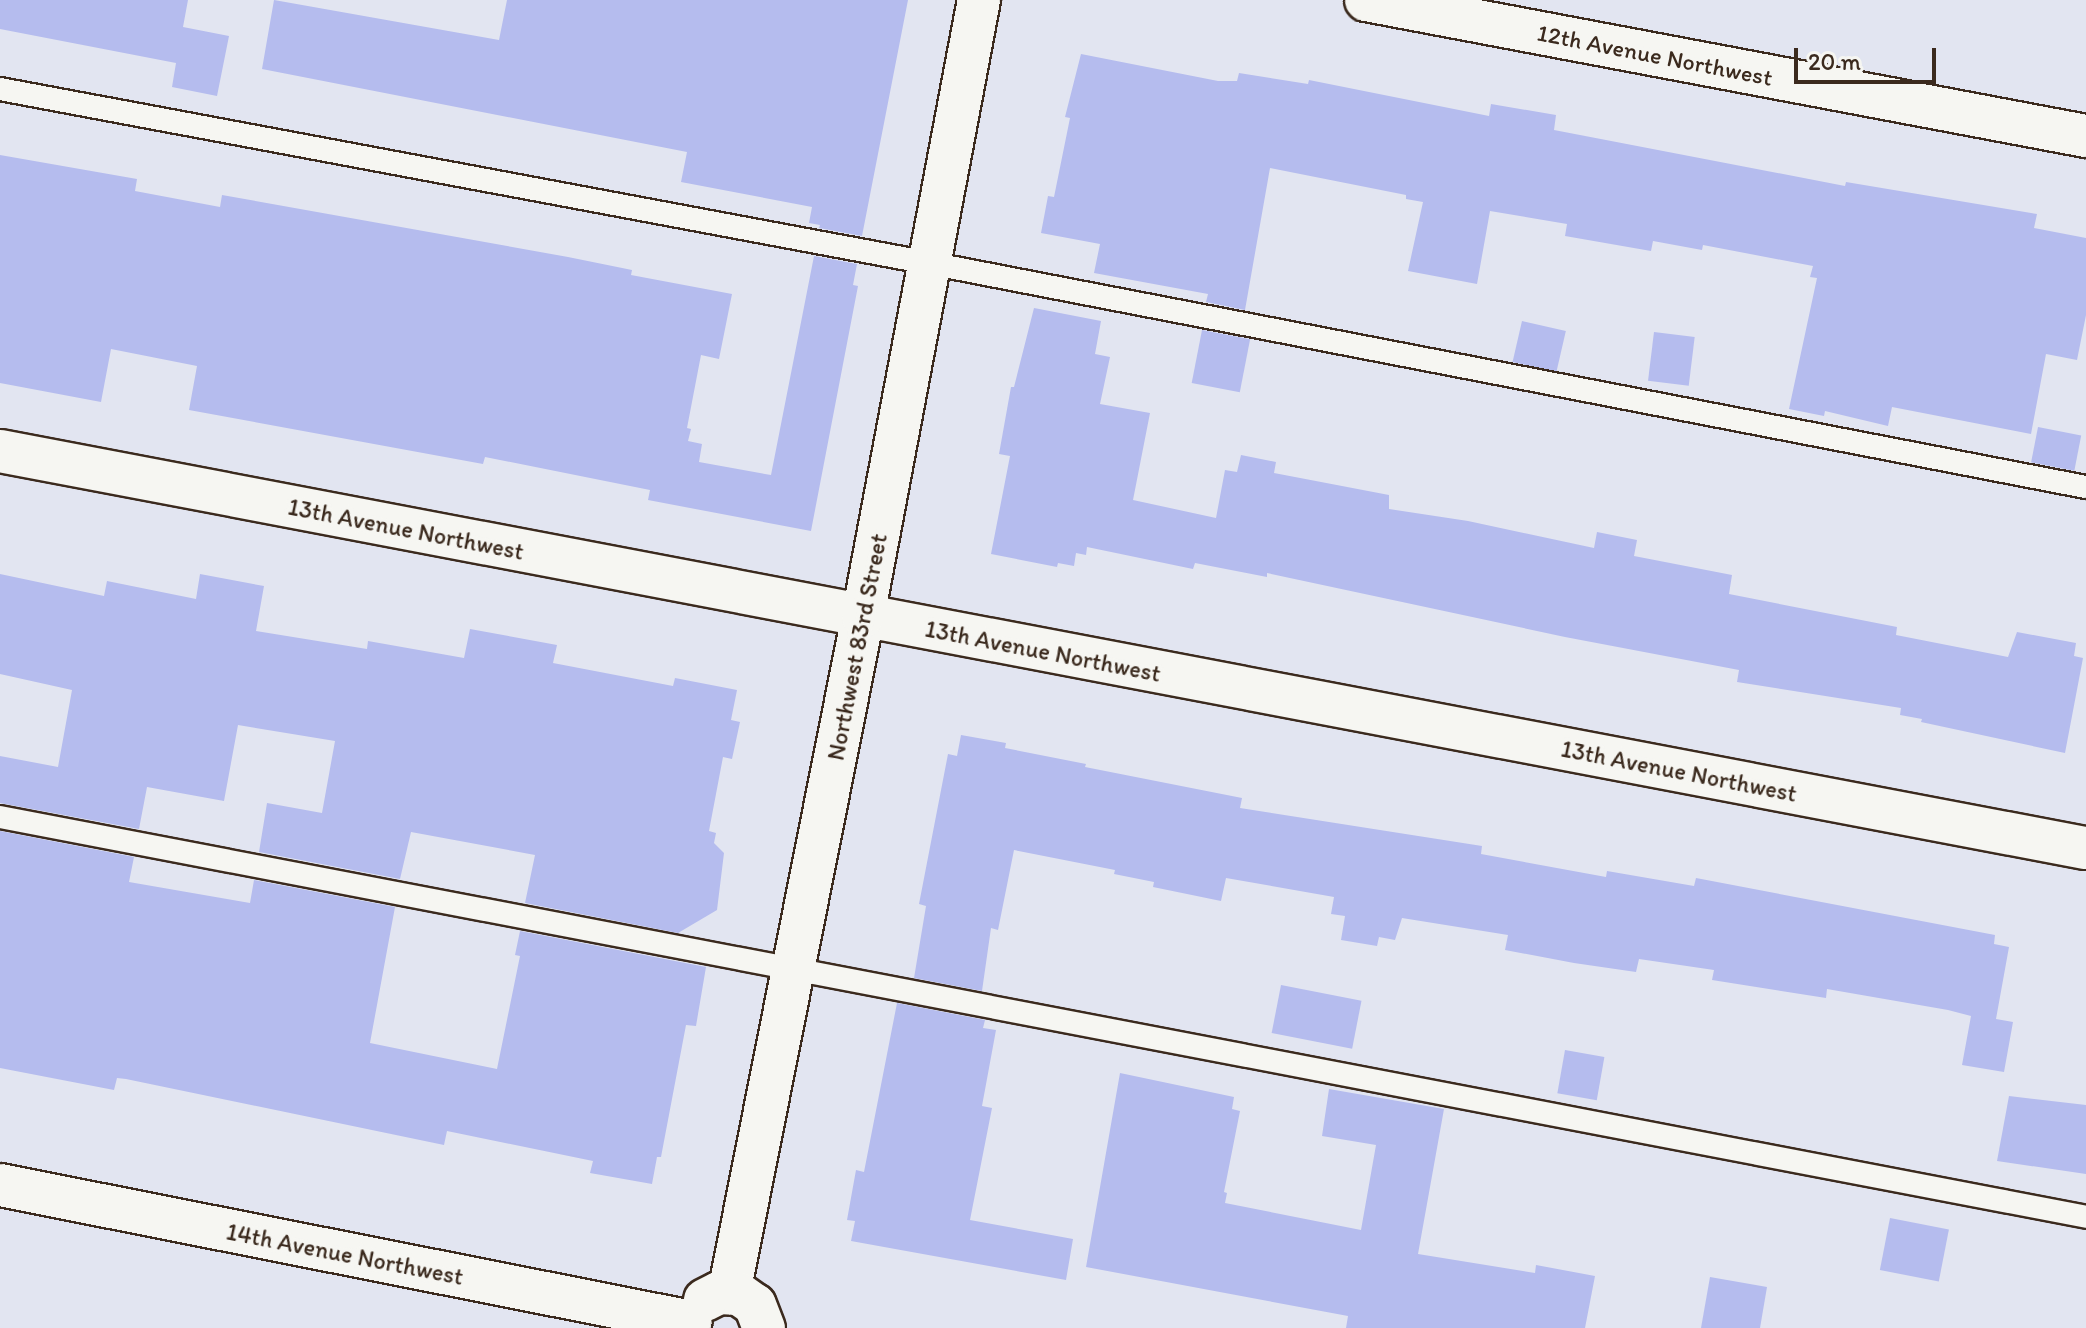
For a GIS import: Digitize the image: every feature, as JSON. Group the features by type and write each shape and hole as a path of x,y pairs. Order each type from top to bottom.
{"street":[{"name":"Northwest 83rd Street","path":"729,1293 795,968 979,0"},
{"name":"12th Avenue Northwest","path":"1366,0 2086,136"},
{"name":"13th Avenue Northwest","path":"0,451 2086,848"},
{"name":"14th Avenue Northwest","path":"0,1185 690,1325"},
{"path":"690,1325 700,1303 719,1293 729,1293 755,1305 764,1328"}],"lane":[{"path":"0,89 929,263 2086,487"},
{"path":"0,817 2086,1217"}],"building":[{"path":"0,0 188,0 183,27 229,36 217,96 172,87 176,63 0,29"},
{"path":"274,0 499,40 507,0 908,0 862,236 819,228 820,225 809,223 812,207 681,182 687,152 262,69"},
{"path":"1081,54 1218,81 1237,81 1239,73 1308,84 1309,80 1489,116 1491,104 1556,115 1554,130 1845,186 1846,182 2037,214 2034,228 2086,238 2086,315 2077,360 2046,354 2031,434 1892,407 1888,426 1825,411 1824,416 1789,409 1817,278 1810,277 1813,266 1703,245 1702,250 1653,241 1651,251 1565,236 1567,224 1490,211 1477,284 1408,271 1423,202 1406,199 1406,195 1270,168 1245,310 1206,302 1208,294 1094,273 1100,244 1041,233 1048,196 1054,197 1070,118 1065,117"},
{"path":"0,155 137,179 135,191 220,207 222,195 568,257 632,270 631,275 732,294 719,359 701,355 687,428 691,429 688,441 702,444 699,462 771,475 814,256 857,264 853,285 858,286 811,531 648,500 650,490 485,457 483,464 189,410 197,366 111,349 101,402 0,383"},
{"path":"1034,308 1101,321 1095,354 1110,357 1100,404 1150,413 1133,500 1216,518 1225,470 1237,472 1241,455 1276,462 1274,473 1389,495 1389,509 1468,521 1594,548 1597,532 1637,540 1634,556 1732,575 1729,594 1897,627 1896,635 2008,657 2017,632 2076,643 2074,656 2083,658 2065,753 1921,722 1922,719 1900,715 1901,708 1737,682 1739,670 1565,637 1267,573 1267,577 1195,563 1193,569 1087,547 1086,555 1076,553 1074,566 1058,563 1057,567 991,554 1010,456 999,454 1011,387 1014,387"},
{"path":"1522,321 1566,331 1556,372 1513,362"},
{"path":"1202,330 1250,339 1240,392 1192,383"},
{"path":"1654,332 1695,337 1689,386 1648,381"},
{"path":"2038,427 2081,435 2074,471 2031,462"},
{"path":"0,574 104,596 107,581 196,599 200,574 264,586 256,631 367,649 368,641 464,658 470,629 557,645 553,663 673,686 675,678 737,690 731,720 740,722 732,759 723,757 709,831 716,833 714,843 724,853 717,910 678,933 525,903 535,855 411,832 400,879 259,852 267,803 322,813 335,741 238,725 224,801 147,787 139,829 0,803 0,756 58,767 72,690 0,674"},
{"path":"961,735 1006,743 1005,748 1086,764 1085,767 1242,798 1240,808 1482,846 1481,854 1606,877 1607,871 1694,886 1696,878 1995,935 1994,944 2009,947 1996,1019 2013,1022 2004,1072 1962,1065 1971,1016 1948,1010 1827,989 1826,998 1712,980 1714,970 1639,959 1636,972 1574,963 1505,950 1508,935 1402,918 1395,940 1379,937 1377,946 1341,940 1345,916 1331,914 1334,897 1226,878 1221,901 1153,887 1154,882 1114,874 1115,870 1014,850 998,930 991,928 982,991 914,978 926,906 919,904 948,754 957,756"},
{"path":"0,831 134,857 129,882 250,903 254,880 395,907 370,1043 497,1069 520,956 515,955 520,931 706,967 696,1026 686,1025 661,1157 657,1157 652,1184 590,1173 593,1161 447,1131 444,1145 126,1079 117,1078 114,1090 0,1068"},
{"path":"1281,985 1361,1001 1352,1049 1272,1033"},
{"path":"897,1003 985,1020 983,1028 996,1030 982,1106 992,1108 970,1220 1073,1239 1066,1280 851,1241 855,1221 847,1220 856,1170 864,1172"},
{"path":"1565,1050 1604,1057 1597,1100 1557,1093"},
{"path":"1120,1073 1234,1097 1232,1109 1240,1111 1224,1192 1227,1193 1225,1203 1361,1230 1376,1145 1322,1136 1329,1089 1444,1109 1418,1254 1535,1273 1536,1265 1595,1276 1585,1328 1346,1328 1348,1316 1086,1267"},
{"path":"2009,1096 2086,1105 2086,1174 1997,1161"},
{"path":"1890,1218 1949,1229 1939,1281 1880,1270"},
{"path":"1710,1277 1767,1287 1760,1328 1701,1328"}]}
